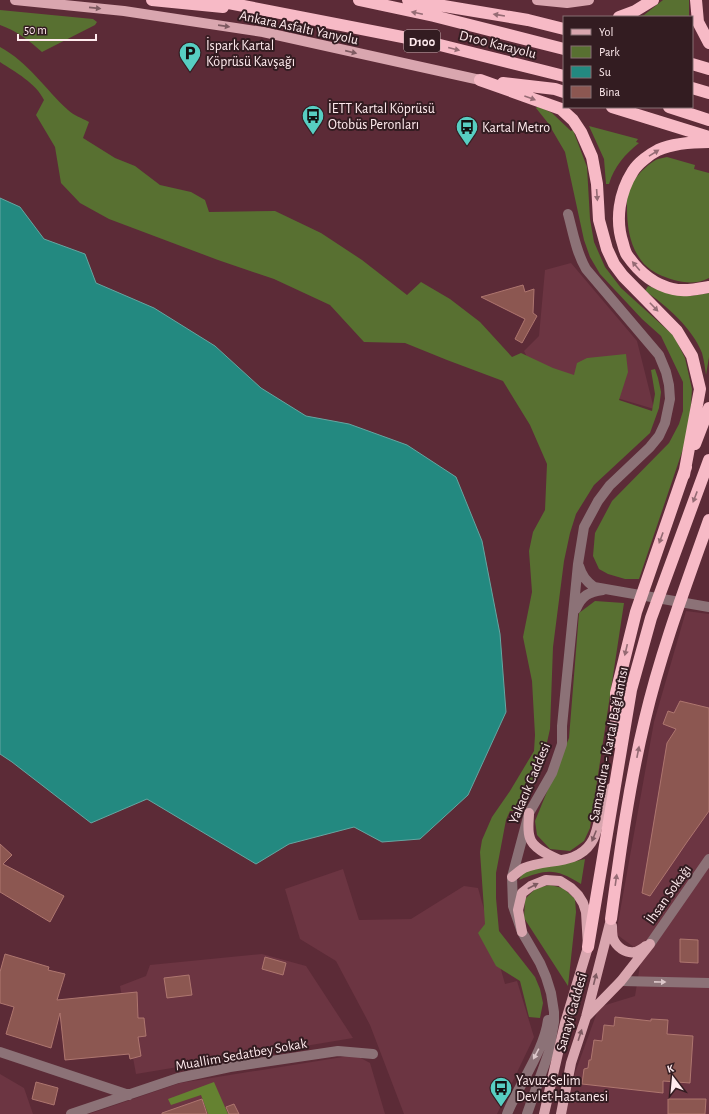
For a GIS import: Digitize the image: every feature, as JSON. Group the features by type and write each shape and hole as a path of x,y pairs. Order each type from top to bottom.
{"highway":[{"path":"152,0 279,12"},
{"name":"D100 Karayolu","path":"213,0 428,42 563,76"},
{"name":"D100 Karayolu","path":"359,0 434,16 563,49"},
{"path":"408,0 528,20 563,29"},
{"path":"622,16 635,11 653,0"},
{"path":"696,0 698,22 709,43"},
{"path":"528,20 563,21"},
{"path":"693,64 709,70"},
{"path":"480,80 555,89 563,92"},
{"path":"480,80 561,109 573,120 581,132 592,157 597,184 599,220 607,249 614,264 623,276 677,331 692,356 700,389 684,475"},
{"path":"693,88 709,93"},
{"path":"615,108 709,137"},
{"path":"672,108 709,120"},
{"path":"709,142 679,144 659,150 652,154 634,170 627,183 619,205 619,216 620,234 627,254 641,272 657,283 674,289 693,290 709,287"},
{"path":"616,773 616,693 636,612 709,408"},
{"name":"Samandıra - Kartal Bağlantısı","path":"588,947 631,690 651,618 709,460"},
{"path":"611,919 628,804 645,718 673,622 709,520"}],"main road":[{"name":"Ankara Asfaltı Yanyolu","path":"15,0 124,11 263,32 480,80"},
{"path":"537,0 567,3 589,0"},
{"path":"512,877 522,868 538,863 574,858 583,853 591,844 596,833 599,820 616,773"},
{"path":"529,813 528,830 530,840 546,854 562,860"},
{"path":"522,932 518,910 522,893 531,886 546,880 560,881 578,895 583,903 586,912 588,947"},
{"path":"611,919 613,938 622,950 636,952 650,944"},
{"name":"Sanayi Caddesi","path":"561,1114 571,1063 586,1017 611,919"},
{"path":"586,1017 621,981 650,944"},
{"name":"Sanayi Caddesi","path":"544,1114 565,1023 588,947"}],"street":[{"name":"Yakacık Caddesi","path":"527,1114 549,1052 554,1022 554,1012 551,993 546,977 540,963 522,932 513,906 512,877 529,813 552,773 562,744 578,564 584,527 598,501 610,485 650,447 659,436 665,423 670,399 666,372 659,355 653,346 586,269 578,253 568,214"},
{"path":"578,564 582,575 587,582 594,587 709,607"},
{"path":"574,615 579,600 586,594 607,589"},
{"name":"İhsan Sokağı","path":"650,944 709,859"},
{"path":"621,981 709,983"},
{"name":"Yakacık Caddesi","path":"507,1114 513,1099 541,1046 552,1004"},
{"name":"Muallim Sedatbey Sokak","path":"72,1114 178,1078 230,1067 338,1051 373,1054"},
{"path":"0,1052 129,1095"}],"shaded area":[{"path":"571,263 637,341 654,409 536,374 524,351 539,336 545,270"},
{"path":"686,611 709,614 709,1114 566,1114 575,1073 599,1007 635,996 642,953 616,934 654,722"},
{"path":"343,869 359,920 411,919 464,886 478,888 505,984 517,981 534,1037 497,1114 404,1114 370,1025 336,961 300,939 285,889"},
{"path":"262,954 306,966 353,1038 136,1074 120,986 146,976 150,965"},
{"path":"355,1055 370,1063 385,1114 89,1114 180,1083"},
{"path":"0,1074 24,1088 33,1114 0,1114"}],"green space":[{"path":"663,0 689,0 689,16 640,16 644,15"},
{"path":"0,10 93,19 97,22 95,25 42,52 22,36 0,25"},
{"path":"0,47 28,68 70,112 89,122 83,138 115,158 135,166 160,185 191,192 205,200 209,212 275,211 321,233 362,260 407,295 421,282 450,299 480,322 512,357 521,353 553,368 574,375 577,363 587,358 626,354 628,372 619,400 652,411 655,394 651,370 655,369 661,392 659,408 650,433 594,485 576,514 570,533 564,561 553,647 550,729 544,756 535,777 513,811 510,811 506,820 496,873 496,898 499,931 535,977 540,989 543,1003 540,1018 529,1017 520,981 496,966 478,933 485,924 480,852 482,840 492,817 510,791 534,751 535,735 532,681 523,637 532,592 529,551 533,532 545,510 547,464 530,425 503,381 405,343 364,342 330,305 274,279 218,260 109,219 80,203 61,183 55,147 36,115 44,100 31,83 0,62"},
{"path":"538,106 552,113 571,131 573,130 587,167 590,219 594,242 605,267 621,288 674,336 685,358 692,389 690,417 685,443 639,579 625,579 608,574 599,569 593,556 595,533 612,501 669,443 679,424 683,411 683,382 661,336 642,319 600,274 590,257 584,240 565,152 548,123 536,108"},
{"path":"589,126 638,139 636,142 639,143 621,161 609,184 606,184 604,159"},
{"path":"667,157 695,165 694,169 709,173 709,278 705,280 692,282 678,281 654,272 639,258 632,244 627,215 628,190 639,174 648,165 653,161"},
{"path":"648,286 671,293 690,296 709,293 709,357 706,375 702,353 698,344 686,327 670,310 645,291"},
{"path":"595,601 624,603 590,828 584,841 570,851 550,849 537,835 535,821 569,738 579,613"},
{"path":"585,859 581,884 564,875 551,872 544,872 519,880 528,866 559,865"},
{"path":"550,885 563,888 575,899 576,912 568,986 524,918 525,899 536,888"},
{"path":"214,1082 228,1114 208,1114 201,1095 171,1105 168,1099"}],"water":[{"path":"0,198 20,207 44,239 85,254 96,283 154,308 215,346 261,388 306,416 349,424 407,445 456,477 482,541 500,634 506,712 468,795 420,839 382,842 354,827 289,844 256,864 147,799 91,823 0,754"}],"building":[{"path":"523,285 525,292 534,289 533,313 537,316 522,343 515,339 525,319 481,297"},
{"path":"680,701 709,708 709,811 650,896 642,893 667,743 676,729 663,724 668,711 674,713"},
{"path":"0,844 12,855 3,864 64,896 50,922 0,892"},
{"path":"680,939 698,940 698,963 680,962"},
{"path":"5,954 49,967 48,970 65,974 57,1000 137,992 138,1018 144,1018 146,1036 138,1037 141,1056 130,1059 129,1054 65,1060 60,1013 51,1048 6,1034 14,1007 0,1003 0,972"},
{"path":"265,957 286,963 283,975 262,969"},
{"path":"189,975 192,995 167,998 164,978"},
{"path":"615,1017 651,1021 651,1019 668,1020 667,1034 693,1036 690,1083 663,1081 663,1093 582,1084 584,1069 588,1068 589,1060 591,1060 594,1040 602,1041 604,1025 614,1026"},
{"path":"36,1082 58,1088 54,1105 32,1099"},
{"path":"202,1099 207,1114 162,1114 162,1113"},
{"path":"668,1099 706,1099 705,1114 668,1114"},
{"path":"234,1104 239,1114 229,1114 226,1107"}],"place":[{"name":"İspark Kartal Köprüsü Kavşağı","path":"190,72"},
{"name":"İETT Kartal Köprüsü Otobüs Peronları","path":"313,136"},
{"name":"Kartal Metro","path":"467,146"},
{"name":"Yavuz Seli̇m Devlet Hastanesi̇","path":"501,1108"}]}
